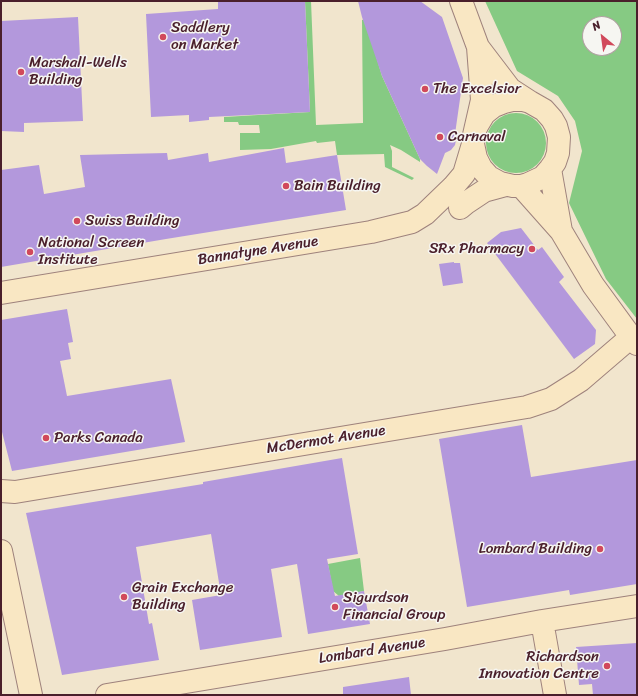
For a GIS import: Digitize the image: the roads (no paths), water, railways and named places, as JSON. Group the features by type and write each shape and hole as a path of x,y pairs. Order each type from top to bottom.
{"street":[{"path":"461,1 478,46 482,100 474,136 476,158 481,168 495,181 514,185 561,231 594,285 634,340"},
{"path":"460,208 466,202 484,191 535,181 543,177 555,162 558,153 558,131 552,119 544,110 510,88 478,46"},
{"path":"474,136 478,124 484,114 494,106 512,100 530,102"},
{"name":"Bannatyne Avenue","path":"1,293 371,232 412,222 425,214 454,187 464,174 474,136"},
{"path":"550,169 561,231"},
{"name":"McDermot Avenue","path":"1,491 15,492 527,407 551,398 582,380 634,340"},
{"path":"1,551 31,695"},
{"name":"Lombard Avenue","path":"107,695 445,640 542,621 637,606"},
{"path":"542,621 555,695"}],"place":[{"name":"Saddlery on Market","path":"163,37"},
{"name":"Marshall-Wells Building","path":"21,72"},
{"name":"The Excelsior","path":"425,89"},
{"name":"Carnaval","path":"440,137"},
{"name":"Bain Building","path":"286,186"},
{"name":"Swiss Building","path":"77,221"},
{"name":"SRx Pharmacy","path":"532,249"},
{"name":"National Screen Institute","path":"30,252"},
{"name":"Parks Canada","path":"46,438"},
{"name":"Lombard Building","path":"600,549"},
{"name":"Grain Exchange Building","path":"124,597"},
{"name":"Sigurdson Financial Group","path":"335,607"},
{"name":"Richardson Innovation Centre","path":"607,666"}]}
